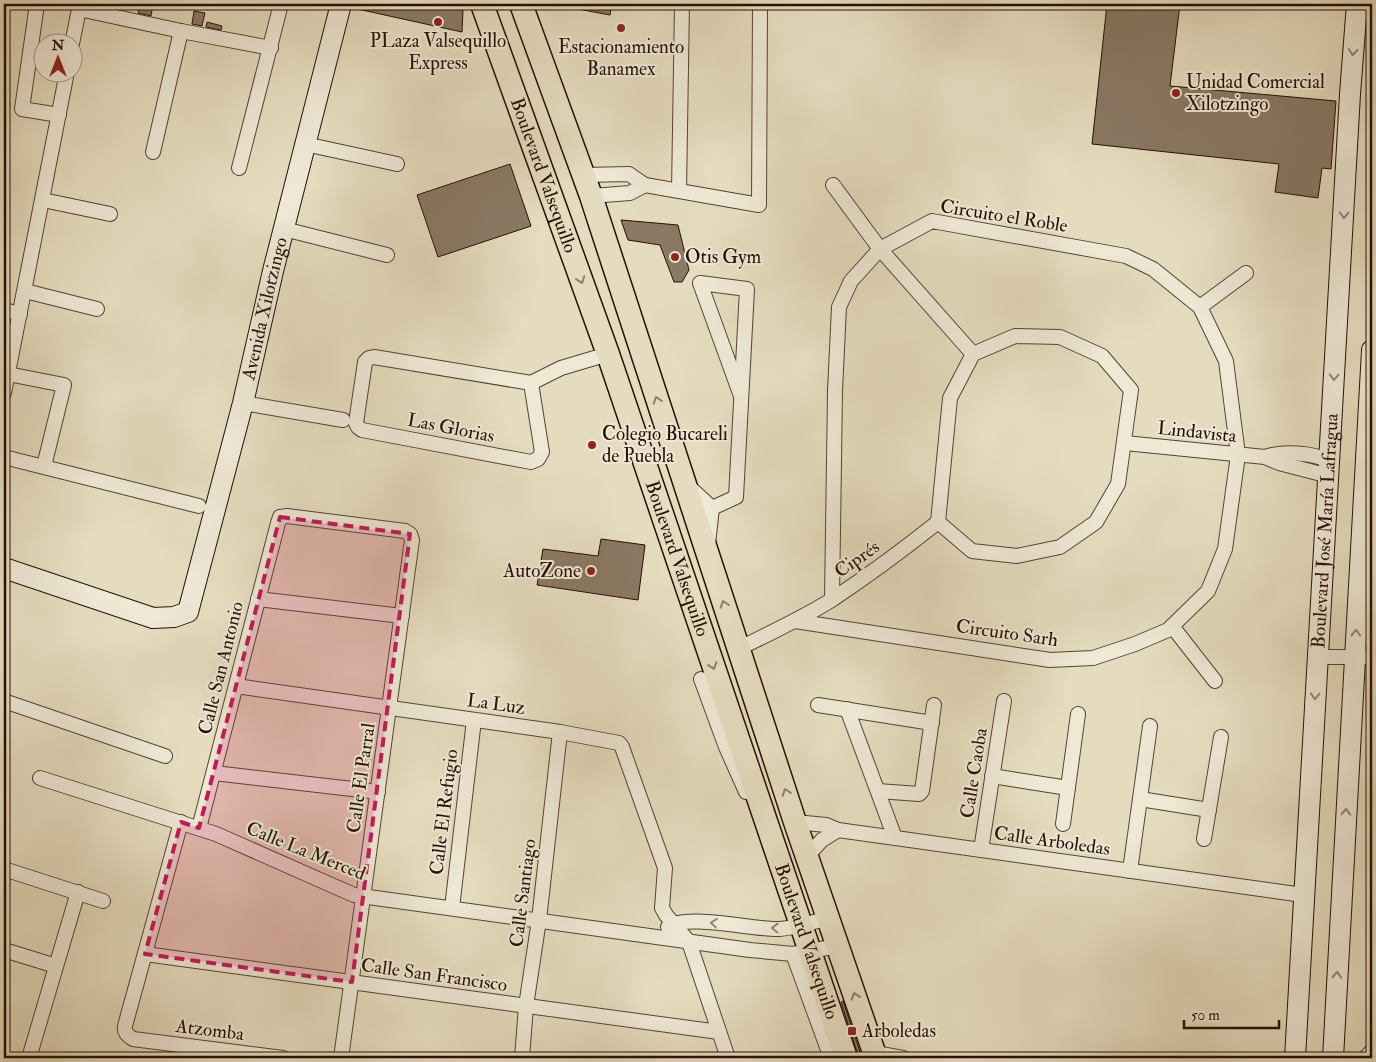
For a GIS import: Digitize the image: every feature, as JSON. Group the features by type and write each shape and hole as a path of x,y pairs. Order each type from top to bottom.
{"main road":[{"name":"Avenida Xilotzingo","path":"4,568 153,618 174,617 188,612 243,403 340,4"},
{"name":"Boulevard Valsequillo","path":"482,4 608,354 750,790 783,873 800,924 801,952 846,1058"},
{"name":"Boulevard Valsequillo","path":"521,4 584,175 795,822 876,1055"},
{"name":"Boulevard José María Lafragua","path":"1295,1058 1350,94 1357,4"},
{"name":"Boulevard José María Lafragua","path":"1333,1058 1363,657 1372,350"}],"street":[{"path":"37,4 22,109 59,116"},
{"path":"239,168 281,4"},
{"path":"680,191 682,4"},
{"path":"584,175 629,174 645,185 759,205 760,4"},
{"path":"74,32 79,6 181,31 271,48"},
{"path":"153,152 181,31"},
{"path":"4,393 65,82"},
{"path":"305,144 397,164"},
{"path":"591,196 630,193 645,185"},
{"path":"833,185 880,249 973,354"},
{"path":"43,200 110,214"},
{"name":"Circuito el Roble","path":"832,599 835,391 839,307 851,281 880,249 932,221 1126,256 1152,269 1200,307 1226,361 1238,455"},
{"path":"284,229 387,255"},
{"path":"1200,307 1246,273"},
{"path":"712,508 736,498 747,290 700,283 741,396"},
{"path":"25,291 96,309"},
{"path":"4,310 20,314"},
{"path":"1015,336 1060,337 1102,356 1131,390 1118,484 1096,522 1060,547 1017,556 972,551 938,522 950,398 973,354 1015,336"},
{"path":"531,383 561,368 608,354"},
{"name":"Las Glorias","path":"374,357 531,383 542,452 538,459 531,462 362,430 358,428 356,423 365,362 368,358 374,357"},
{"path":"8,374 64,385 44,466"},
{"path":"243,403 343,420"},
{"name":"Lindavista","path":"1125,443 1265,457 1276,454 1293,454 1321,457 1329,469"},
{"name":"Circuito Sarh","path":"794,621 1050,660 1094,658 1135,644 1168,630 1208,591 1225,550 1238,455"},
{"path":"4,457 199,506"},
{"path":"683,481 712,508"},
{"path":"707,552 712,508"},
{"name":"Calle San Antonio","path":"199,828 280,517 287,516 405,531 410,534"},
{"name":"Ciprés","path":"794,621 832,599 888,561 938,522"},
{"name":"Calle El Parral","path":"342,1058 412,540 410,534"},
{"path":"258,599 402,616"},
{"path":"738,649 794,621"},
{"path":"1172,626 1215,681"},
{"path":"1318,657 1363,657"},
{"path":"701,679 726,747 750,790"},
{"name":"La Luz","path":"236,686 614,741 622,747 665,868 662,908 672,923"},
{"path":"4,700 165,756"},
{"name":"Calle Caoba","path":"981,850 1004,702"},
{"path":"818,705 932,723"},
{"path":"878,791 919,794 922,791 934,705"},
{"path":"847,709 895,838"},
{"path":"1063,824 1078,714"},
{"name":"Calle El Refugio","path":"452,908 474,720"},
{"path":"1130,871 1150,726"},
{"name":"Calle Santiago","path":"522,1058 526,1006 539,920 560,732"},
{"path":"1204,839 1220,737"},
{"path":"214,773 378,792"},
{"path":"992,776 1068,788"},
{"name":"Calle La Merced","path":"40,778 199,828 354,895 689,942 801,952 838,946"},
{"path":"1140,799 1209,810"},
{"path":"145,954 182,822"},
{"name":"Calle Arboledas","path":"795,822 826,825 838,830 1304,895"},
{"path":"807,856 822,840 838,830"},
{"path":"4,869 103,901"},
{"path":"28,1058 78,892"},
{"path":"655,936 672,923 693,921 780,929 828,918"},
{"path":"672,923 689,942 728,1058"},
{"path":"4,950 56,966"},
{"path":"801,952 831,1058"},
{"name":"Calle San Francisco","path":"145,954 719,1032"},
{"name":"Atzomba","path":"145,954 125,1026 127,1035 133,1039 282,1058"},
{"path":"1365,1058 1372,1051"},
{"path":"876,1055 903,1058"}],"highlighted area":[{"path":"280,517 410,534 352,982 145,954 181,822 199,828"}],"building":[{"path":"140,4 153,4 151,16 138,13"},
{"name":"PLaza Valsequillo Express","path":"354,4 433,4 463,10 462,32 353,8"},
{"path":"579,4 612,4 610,15 578,9"},
{"name":"Unidad Comercial Xilotzingo","path":"1107,4 1180,4 1170,86 1336,101 1331,169 1322,168 1318,198 1275,192 1279,164 1092,144"},
{"path":"194,11 205,13 202,26 192,24"},
{"path":"207,22 222,26 221,30 206,27"},
{"path":"510,164 531,226 438,257 417,195"},
{"name":"Otis Gym","path":"621,220 678,225 689,270 682,282 674,282 660,245 628,240"},
{"name":"AutoZone","path":"601,539 645,545 638,600 537,585 543,549 598,556"},
{"path":"843,1001 862,1058 859,1058 841,1002"}],"place":[{"name":"PLaza Valsequillo Express","path":"438,22"},
{"name":"Estacionamiento Banamex","path":"621,28"},
{"name":"Unidad Comercial Xilotzingo","path":"1176,93"},
{"name":"Otis Gym","path":"675,257"},
{"name":"Colegio Bucareli de Puebla","path":"592,445"},
{"name":"AutoZone","path":"591,571"},
{"name":"Arboledas","path":"852,1031"}]}
